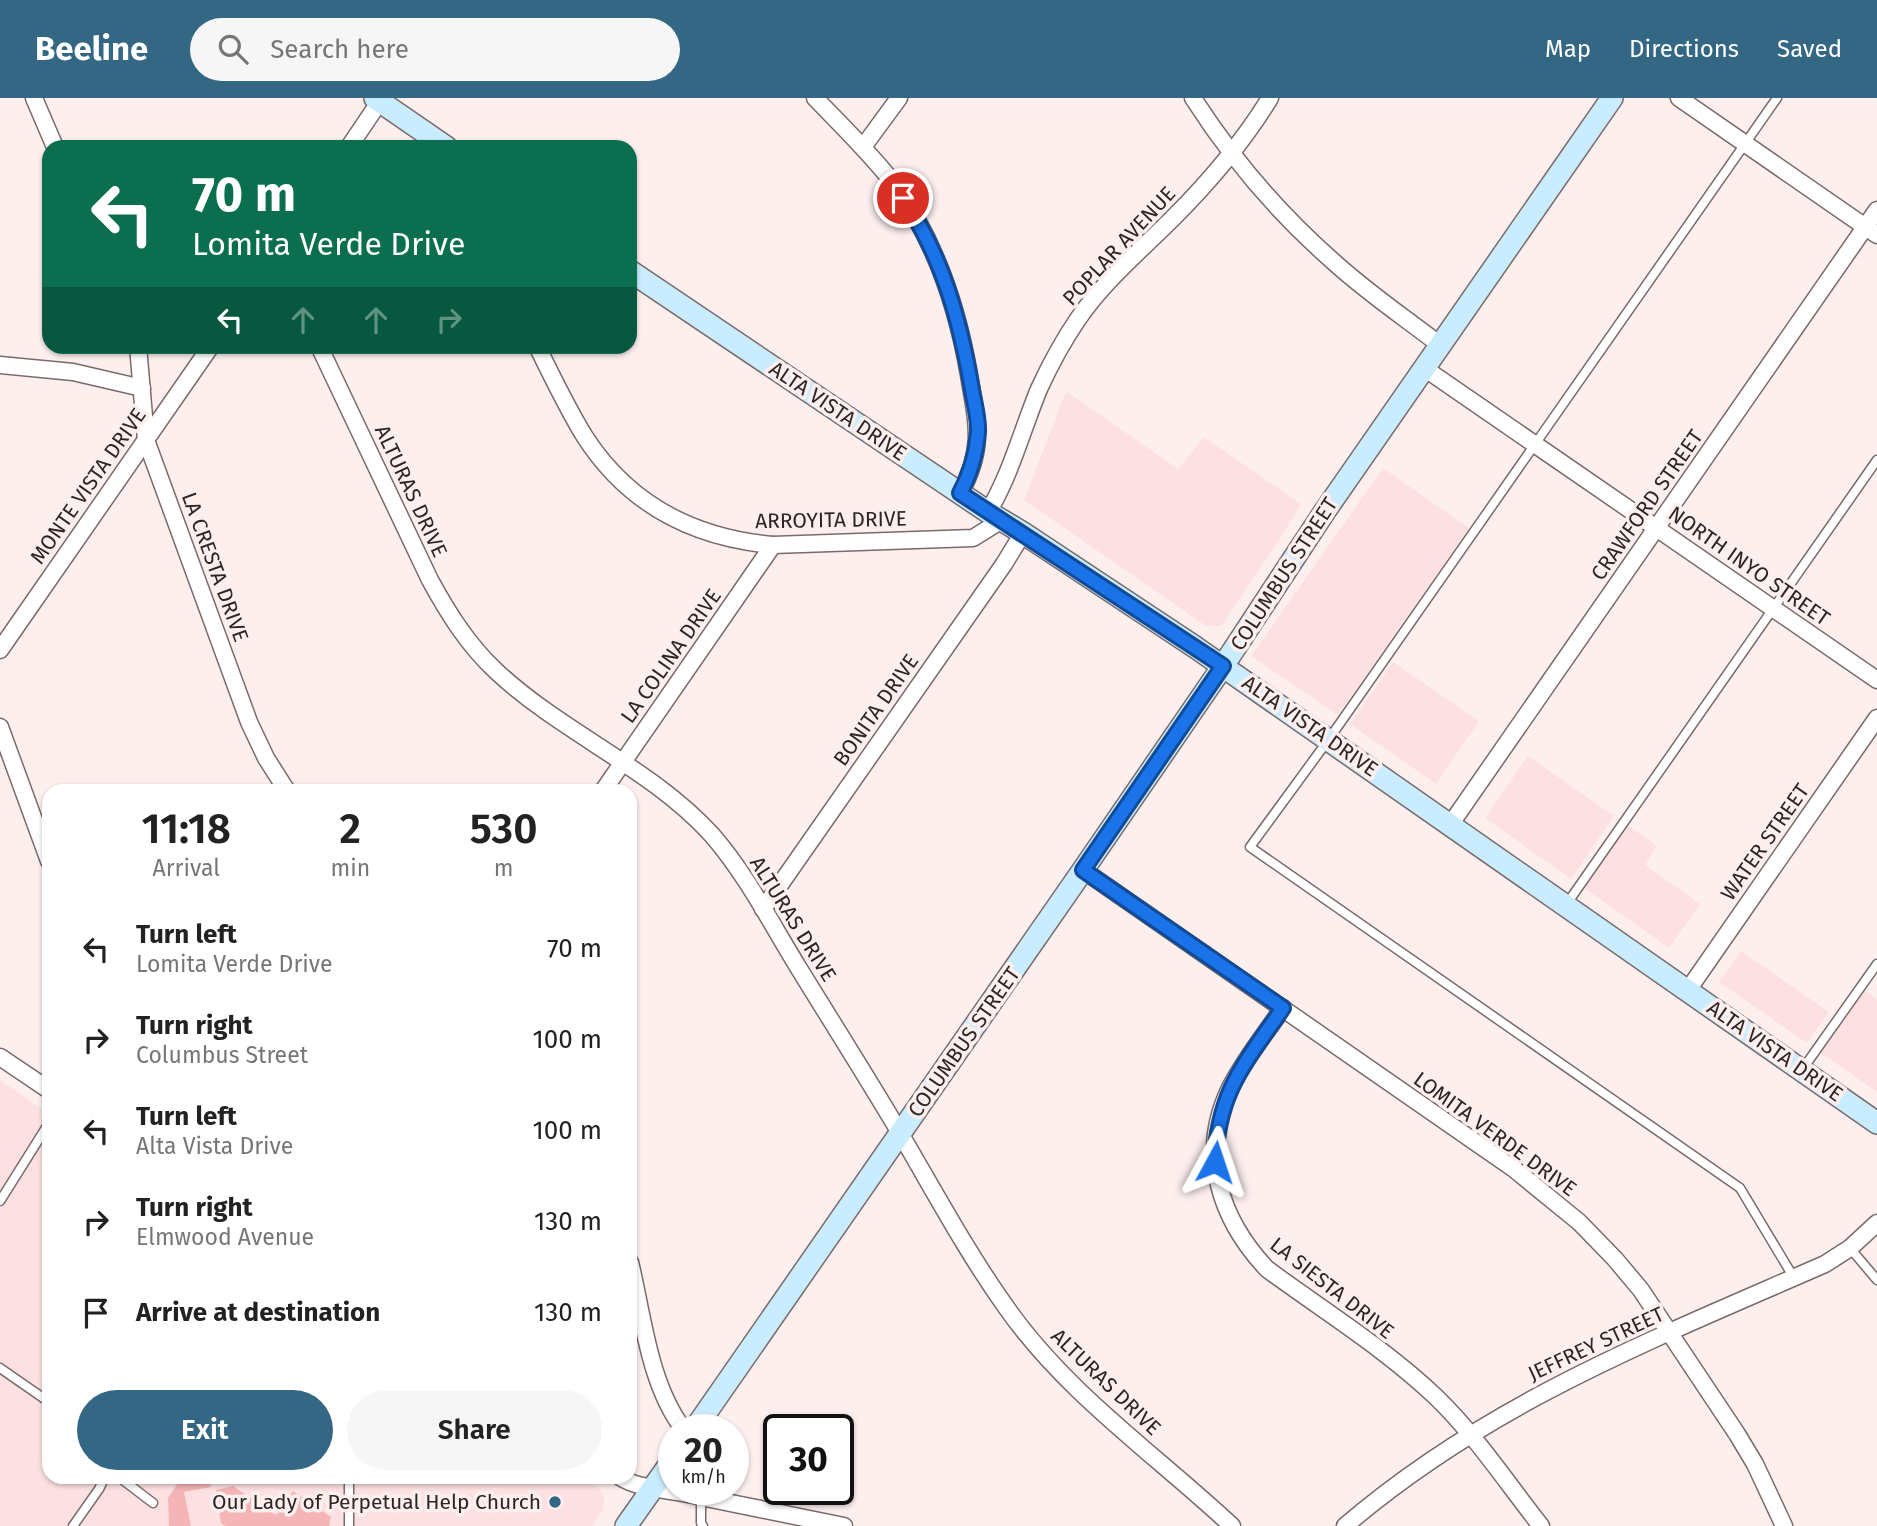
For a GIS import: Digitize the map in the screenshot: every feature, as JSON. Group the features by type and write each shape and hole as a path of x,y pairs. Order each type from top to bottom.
{"main road":[{"name":"COLUMBUS STREET","path":"705,1414 1223,666 1325,510 1612,98"},
{"path":"378,100 436,140"},
{"name":"ALTA VISTA DRIVE","path":"637,276 1223,666 1877,1123"},
{"path":"626,1526 658,1480"}],"street":[{"path":"34,98 52,140"},
{"path":"815,98 863,147 891,181 915,215 945,278 961,330 978,429 972,471 960,493"},
{"path":"863,147 899,98"},
{"path":"1192,98 1231,153 1266,195 1336,265 1440,345"},
{"name":"POPLAR AVENUE","path":"995,516 1001,490 1040,388 1057,352 1079,318 1104,286 1173,218 1231,153 1270,98"},
{"path":"1679,98 1871,231"},
{"path":"353,140 378,100"},
{"name":"CRAWFORD STREET","path":"1450,825 1657,527 1871,231 1877,210"},
{"name":"LA CRESTA DRIVE","path":"139,354 146,440 249,722 266,758 283,784"},
{"name":"MONTE VISTA DRIVE","path":"0,650 205,354"},
{"name":"ALTURAS DRIVE","path":"323,354 430,580 447,612 469,643 518,691 664,792 704,828 731,860 763,909 1008,1311 1042,1352 1079,1390 1232,1526"},
{"name":"ARROYITA DRIVE","path":"541,354 584,436 603,462 625,485 653,507 715,536 774,545 973,538 995,516"},
{"path":"0,365 73,372 142,388"},
{"name":"NORTH INYO STREET","path":"1424,368 1877,680"},
{"name":"BONITA DRIVE","path":"763,909 1023,533"},
{"name":"LA COLINA DRIVE","path":"608,784 774,545"},
{"name":"WATER STREET","path":"1688,990 1877,718"},
{"path":"0,727 42,841"},
{"name":"LOMITA VERDE DRIVE","path":"1083,870 1548,1195 1579,1222 1615,1259 1671,1332 1755,1464 1784,1526"},
{"name":"LA SIESTA DRIVE","path":"1283,1008 1243,1066 1221,1112 1216,1135 1215,1162 1226,1211 1249,1250 1268,1269 1409,1373 1438,1400 1541,1526"},
{"path":"0,1057 42,1085"},
{"name":"JEFFREY STREET","path":"1345,1526 1409,1476 1469,1435 1573,1376 1825,1264 1850,1248 1877,1223"},
{"path":"637,1292 658,1382 671,1414"},
{"path":"637,1484 658,1489"},
{"path":"740,1505 844,1526"}],"lane":[{"path":"1777,98 1329,739 1250,847 1740,1188 1794,1278"},
{"path":"1566,905 1877,460"},
{"path":"1802,1070 1877,964"},
{"path":"0,1201 9,1191 42,1136"},
{"path":"1850,1248 1877,1280"},
{"path":"0,1368 42,1397"},
{"path":"73,1526 102,1484"},
{"path":"127,1484 153,1503"},
{"path":"349,1484 349,1526"},
{"path":"701,1505 703,1526"}],"shaded area":[{"path":"1066,391 1178,469 1204,437 1301,504 1221,626 1206,626 1024,500"},
{"path":"1383,468 1469,528 1338,715 1251,656"},
{"path":"1393,662 1479,721 1436,784 1350,724"},
{"path":"1528,756 1614,816 1571,879 1485,818"},
{"path":"1626,824 1657,846 1645,865 1700,904 1669,948 1583,887"},
{"path":"1741,951 1829,1012 1807,1043 1719,982"},
{"path":"1863,989 1877,999 1877,1092 1820,1052"},
{"path":"0,1080 42,1109 42,1484 594,1484 604,1497 603,1510 592,1526 0,1526"},
{"path":"177,1484 210,1484 211,1487 184,1492 191,1526 169,1526 168,1498"},
{"path":"233,1486 276,1515 293,1491 331,1517 329,1526 225,1526 221,1523 216,1490"}],"place":[{"name":"Our Lady of Perpetual Help Church","path":"555,1502"}],"route":[{"path":"903,198 934,252 950,290 961,330 978,429 972,471 960,493 1223,666 1083,870 1283,1008 1230,1089 1216,1135 1215,1162"}]}
